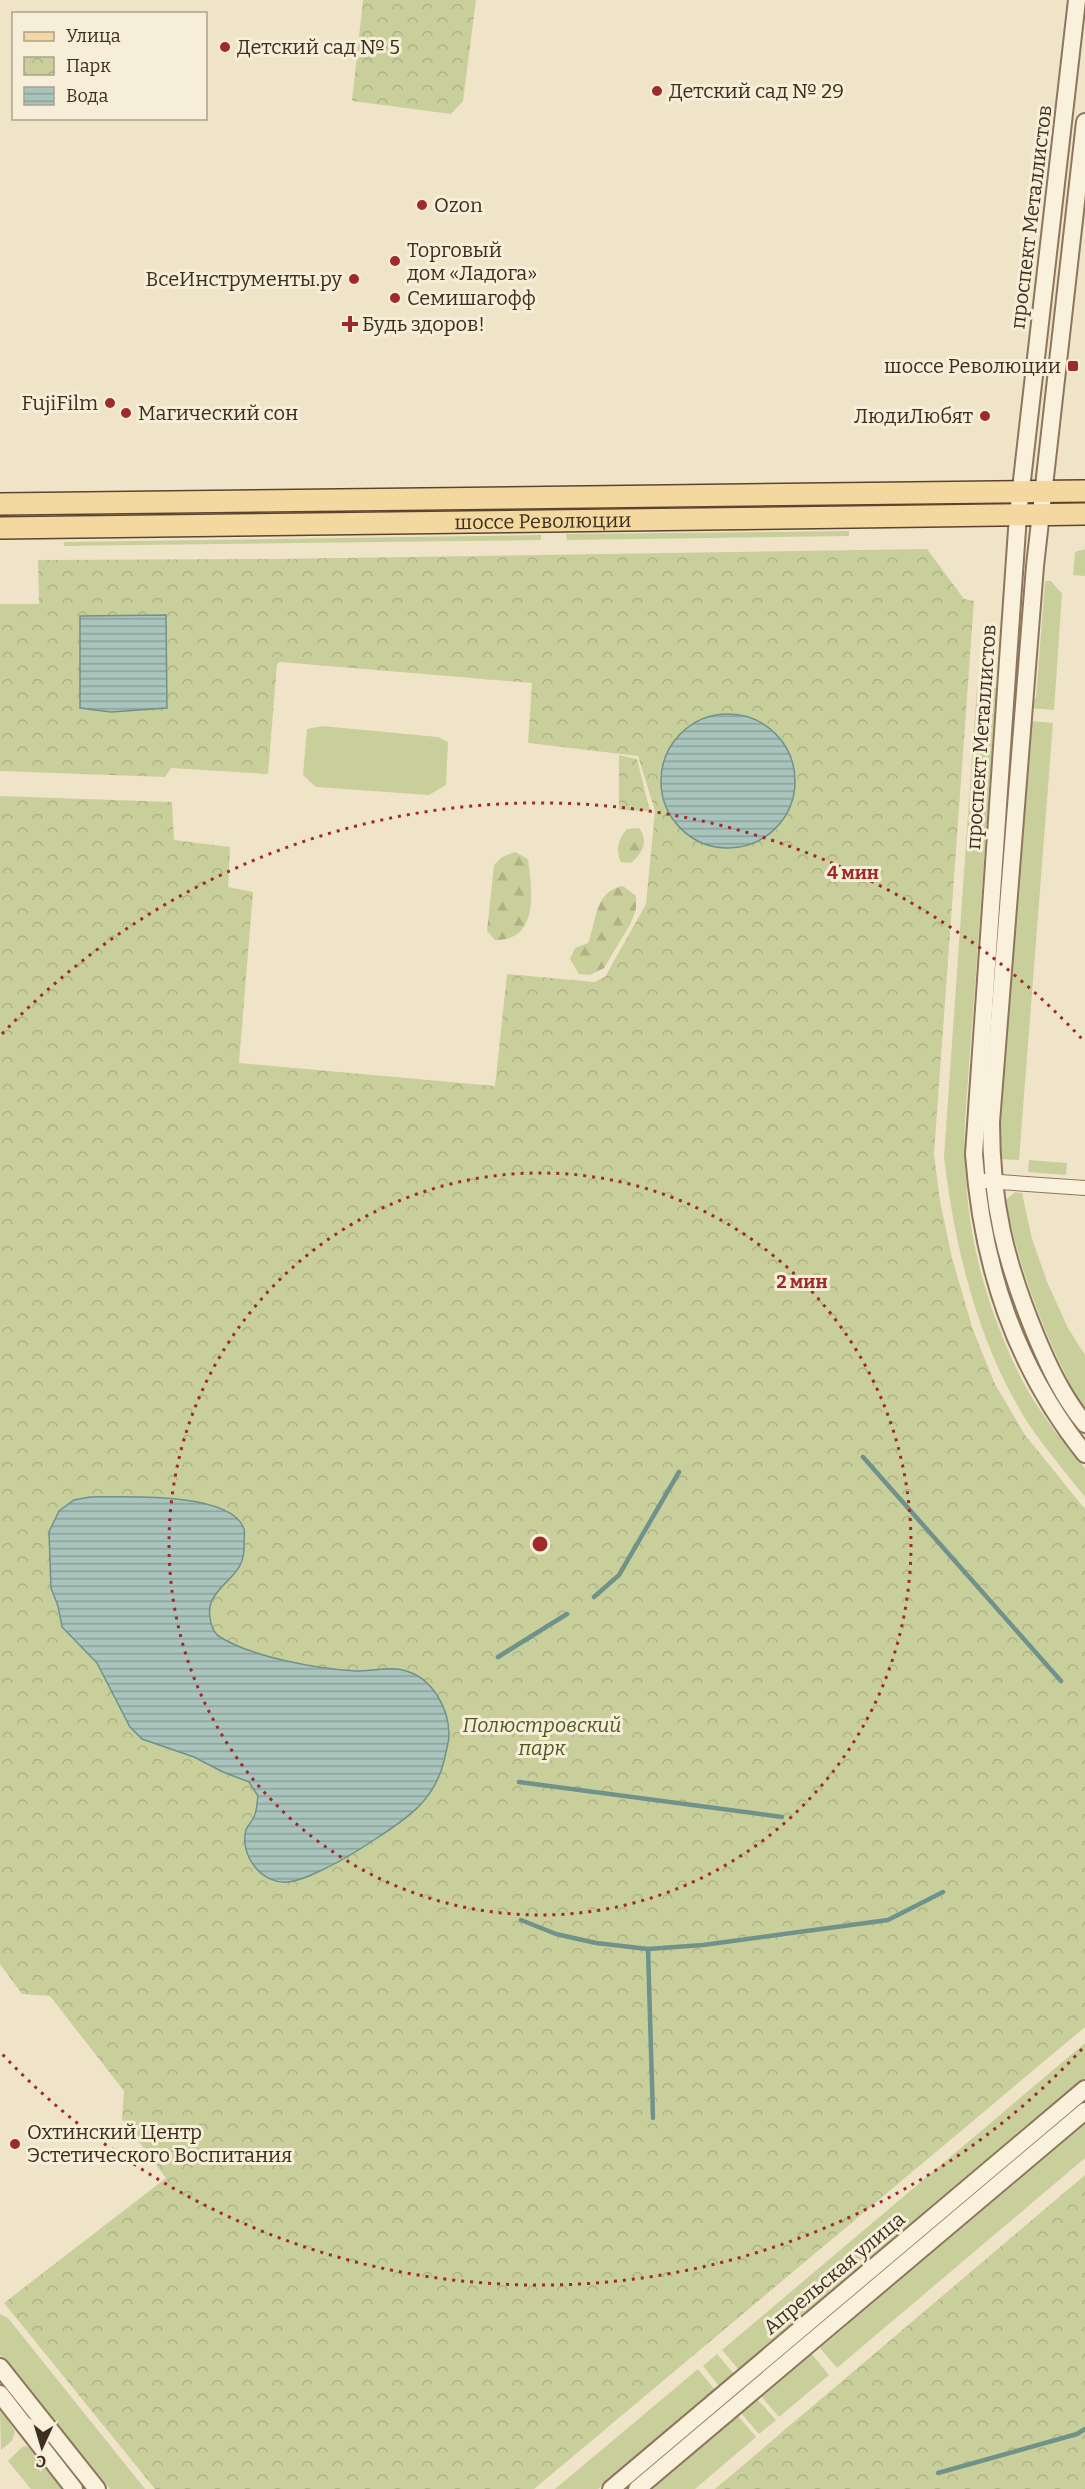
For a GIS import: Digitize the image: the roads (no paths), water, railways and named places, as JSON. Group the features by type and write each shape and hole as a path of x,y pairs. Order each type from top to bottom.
{"main road":[{"name":"шоссе Революции","path":"0,504 1085,491"},
{"name":"шоссе Революции","path":"0,528 1085,514"}],"street":[{"name":"проспект Металлистов","path":"1077,0 1020,492 975,1120 984,1181 997,1215 1005,1252 1019,1294 1054,1378 1085,1424"},
{"name":"проспект Металлистов","path":"1085,122 1043,492 1023,703 992,1110 984,1181 984,1240 1001,1300 1029,1371 1061,1425 1085,1454"},
{"path":"984,1181 1085,1188"},
{"name":"Апрельская улица","path":"610,2489 1085,2089"},
{"name":"Апрельская улица","path":"637,2489 1085,2110"},
{"path":"0,2367 97,2489"},
{"path":"0,2394 74,2489"}],"water":[{"path":"166,615 167,708 111,712 80,708 80,616"},
{"path":"728,714 753,719 775,734 790,756 795,781 790,806 775,828 753,843 728,848 703,843 681,828 666,806 661,781 666,756 681,734 703,719"},
{"path":"90,1497 150,1497 198,1502 219,1508 235,1517 244,1529 244,1553 238,1569 212,1600 210,1620 220,1637 249,1650 286,1661 356,1671 400,1670 424,1680 442,1705 448,1725 449,1740 441,1772 420,1805 411,1814 364,1847 310,1876 288,1882 278,1882 261,1873 249,1858 246,1849 246,1830 254,1816 258,1796 249,1782 194,1757 142,1739 130,1727 97,1663 62,1627 58,1606 51,1588 49,1532 59,1511 74,1500"}],"waterway":[{"path":"863,1457 1061,1681"},
{"path":"594,1597 619,1575 679,1472"},
{"path":"498,1657 567,1614"},
{"path":"519,1782 782,1817"},
{"path":"521,1920 556,1934 596,1943 648,1949 703,1945 888,1920 943,1892"},
{"path":"648,1949 653,2118"},
{"path":"938,2473 1077,2434 1085,2429"}],"place":[{"name":"Детский сад № 5","path":"225,47"},
{"name":"Детский сад № 29","path":"657,91"},
{"name":"Ozon","path":"422,205"},
{"name":"Торговый дом «Ладога»","path":"395,261"},
{"name":"ВсеИнструменты.ру","path":"354,279"},
{"name":"Семишагофф","path":"395,298"},
{"name":"Будь здоров!","path":"350,324"},
{"name":"шоссе Революции","path":"1073,366"},
{"name":"FujiFilm","path":"110,403"},
{"name":"Магический сон","path":"126,413"},
{"name":"ЛюдиЛюбят","path":"985,416"},
{"name":"Охтинский Центр Эстетического Воспитания","path":"15,2144"}],"park label":[{"name":"Полюстровский парк","path":"542,1736"}]}
